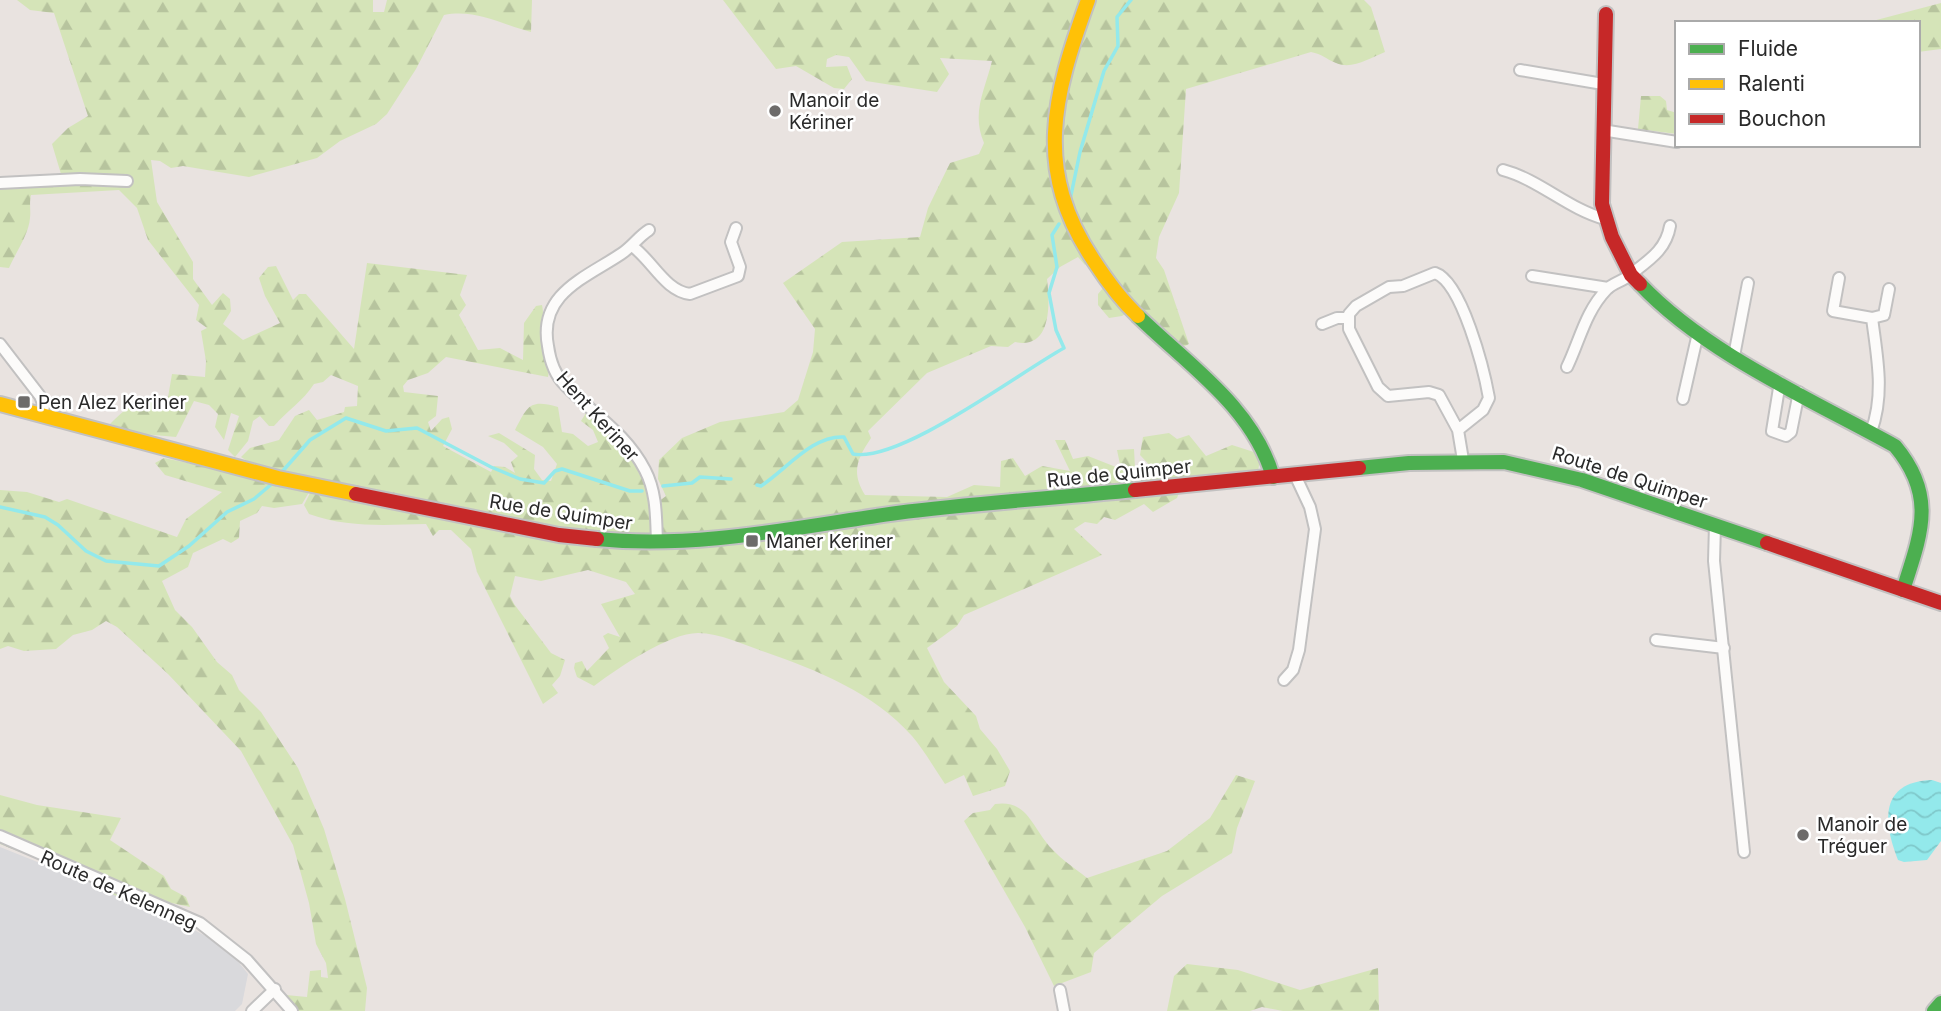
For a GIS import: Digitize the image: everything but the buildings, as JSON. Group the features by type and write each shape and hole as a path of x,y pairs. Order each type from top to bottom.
{"main road":[{"path":"1088,0 1066,69 1057,111 1055,169 1065,211 1104,276 1131,310 1178,349 1221,393 1267,456 1273,477"},
{"path":"1606,14 1601,187 1605,219 1630,275 1653,301 1698,333 1871,432 1904,454 1923,485 1924,523 1903,590 1941,612"},
{"name":"Rue de Quimper","path":"0,404 185,456 316,486 559,535 657,543 728,538 901,513 1295,475"},
{"name":"Route de Quimper","path":"1295,475 1463,460 1513,463 1555,472 1941,603"},
{"path":"1934,1011 1941,1003"}],"street":[{"path":"1520,70 1603,84"},
{"path":"1602,130 1675,142"},
{"path":"1503,170 1519,174 1589,214 1605,219"},
{"path":"0,183 80,179 127,181"},
{"path":"1567,367 1581,338 1582,324 1608,288 1630,275 1664,248 1671,226"},
{"path":"632,246 645,254 673,288 690,294 738,276 740,267 731,242 736,228"},
{"name":"Hent Keriner","path":"649,230 632,246 556,298 549,312 547,341 551,363 559,378 616,431 646,471 655,501 657,543"},
{"path":"1458,430 1483,410 1489,398 1469,326 1446,279 1435,272 1403,286 1389,288 1356,306 1348,318 1349,329 1378,387 1384,394 1436,393 1458,430 1463,460"},
{"path":"1532,276 1608,288"},
{"path":"1839,278 1833,311 1872,318 1884,315 1889,289"},
{"path":"1734,356 1748,283"},
{"path":"1322,324 1337,318 1348,318"},
{"path":"1871,432 1879,393 1872,318"},
{"path":"1683,399 1698,333"},
{"path":"0,344 40,396 44,406 42,416"},
{"path":"1780,382 1772,431 1775,434 1786,436 1791,432 1799,392"},
{"path":"1284,680 1293,670 1299,650 1315,528 1310,507 1295,475"},
{"path":"1715,525 1713,547 1744,852"},
{"path":"1656,640 1724,648"},
{"name":"Route de Kelenneg","path":"0,836 200,923 240,954 275,989 292,1011"},
{"path":"251,1011 275,989"},
{"path":"1059,990 1064,1011"}],"shaded area":[{"path":"0,847 155,909 211,939 237,960 248,974 242,1004 235,1011 0,1011"}],"green space":[{"path":"17,0 373,0 373,12 384,12 387,0 532,0 531,32 488,18 467,14 444,15 416,69 387,114 376,124 340,141 317,158 249,177 183,166 171,168 160,161 151,160 157,202 193,262 193,279 212,305 223,293 230,299 231,311 223,324 243,340 280,323 265,296 259,278 268,267 276,266 293,300 299,294 306,294 354,349 367,263 467,275 460,295 466,305 459,315 478,350 500,348 523,360 524,323 536,306 542,305 542,344 548,377 446,357 428,373 408,380 403,386 404,392 438,396 436,416 428,422 431,431 442,419 449,417 452,429 443,446 491,472 494,466 505,467 515,473 511,462 518,456 504,443 488,436 499,433 535,455 534,469 542,480 551,481 557,464 543,447 515,430 523,415 535,404 558,407 562,432 573,434 588,446 598,442 593,430 581,421 586,413 610,429 619,440 658,502 666,496 658,479 659,460 682,438 720,422 784,412 798,400 813,352 815,329 783,283 842,242 920,237 928,208 950,163 979,154 984,143 980,132 979,112 992,61 940,58 949,74 937,92 866,81 849,57 836,55 827,59 826,67 847,66 852,79 844,89 834,88 796,66 776,69 723,0 1364,0 1371,7 1385,52 1361,62 1342,65 1311,52 1186,89 1179,193 1159,237 1156,258 1164,270 1189,344 1183,347 1135,308 1122,316 1109,318 1098,305 1098,294 1103,288 1113,292 1093,259 1085,265 1078,257 1060,267 1047,279 1048,312 1042,332 1036,339 1027,343 1015,342 1008,347 991,346 927,373 868,431 871,438 859,459 857,473 865,495 947,497 974,485 1000,487 1001,461 1013,458 1025,476 1042,466 1070,471 1055,440 1065,440 1073,459 1088,456 1121,469 1117,450 1134,449 1135,468 1158,474 1140,455 1143,437 1169,433 1177,439 1189,435 1206,456 1232,445 1257,453 1260,460 1258,471 1170,480 1180,490 1177,498 1153,512 1144,504 1115,520 1104,517 1097,524 1085,522 1074,529 1102,555 964,615 957,626 927,648 944,682 976,716 980,729 997,749 1010,771 1005,786 973,796 964,775 945,784 912,736 880,707 862,695 805,667 723,637 698,633 673,639 630,661 594,686 577,677 575,663 582,661 587,671 609,648 603,636 608,633 620,637 601,604 635,594 626,582 588,570 541,581 515,576 510,596 514,604 551,653 565,660 560,676 552,685 558,693 543,704 477,572 471,549 451,530 439,530 433,536 426,524 352,524 309,514 304,505 318,477 278,473 241,457 250,448 279,440 295,416 309,410 317,420 344,412 345,407 357,406 358,386 331,375 323,382 314,384 274,426 269,426 260,416 253,421 248,441 235,457 228,450 239,416 231,413 224,440 215,427 218,414 209,405 194,401 176,437 143,434 110,424 135,404 167,403 172,374 205,377 206,361 201,331 207,328 196,320 199,305 148,240 137,208 119,190 31,195 29,224 24,237 9,268 0,267 0,187 51,184 61,174 52,144 68,128 88,116 54,13 30,10"},
{"path":"1941,3 1941,49 1920,52 1920,21 1873,21"},
{"path":"1641,96 1660,96 1666,101 1667,110 1675,112 1675,134 1638,129"},
{"path":"164,458 311,489 302,504 274,508 262,506 257,513 240,521 239,538 231,543 223,539 193,553 188,567 162,581 175,610 192,627 217,662 232,675 239,690 261,712 298,768 324,829 345,899 367,988 365,1011 297,1011 286,995 307,997 310,971 321,970 321,977 328,978 326,963 316,944 309,903 293,845 241,751 168,674 117,627 106,621 92,630 73,635 56,649 24,651 8,646 0,649 0,490 27,492 59,502 67,499 177,537 186,519 222,492 165,475 155,463"},
{"path":"1236,775 1255,781 1237,828 1232,853 1162,896 1094,953 1091,972 1054,986 1025,927 964,821 973,813 990,810 995,804 1015,806 1028,817 1056,853 1087,878 1167,851 1210,818"},
{"path":"0,795 37,805 121,818 110,840 164,876 171,889 186,897 190,907 149,898 139,908 75,874 0,844"},
{"path":"1187,964 1238,970 1300,990 1378,968 1379,1011 1283,1011 1262,1007 1250,1011 1167,1011 1174,976"}],"water":[{"path":"1932,780 1941,783 1941,841 1927,860 1898,860 1888,819 1894,796 1902,788 1915,782"}],"waterway":[{"path":"1070,200 1080,152 1104,71 1118,46 1117,17 1131,0"},
{"path":"757,485 761,486 810,447 832,438 844,437 853,454 874,453 899,445 959,414 1064,348 1056,330 1049,293 1057,267 1052,235 1059,224"},
{"path":"281,473 310,440 346,418 386,431 417,428 491,467 520,479 544,483 555,471 562,469 630,491 642,491"},
{"path":"663,486 692,483 700,477 731,479"},
{"path":"0,507 45,517 58,525 86,551 106,561 159,566 189,546 227,512 254,499 274,482"}],"traffic: fast":[{"path":"1640,284 1666,309 1727,353 1895,446 1908,464 1916,482 1922,516 1903,590"},
{"path":"1138,316 1234,408 1250,429 1273,477"},
{"path":"1359,468 1409,463 1504,462 1582,480 1767,543"},
{"path":"597,539 710,539 927,509 1135,490"},
{"path":"1934,1011 1941,1003"}],"traffic: slow":[{"path":"1088,0 1058,101 1056,164 1062,195 1075,228 1104,276 1138,316"},
{"path":"0,404 278,478 356,494"}],"traffic: jam":[{"path":"1606,14 1602,204 1612,237 1631,275 1640,284"},
{"path":"1135,490 1359,468"},
{"path":"356,494 559,535 597,539"},
{"path":"1767,543 1941,603"}],"place":[{"name":"Manoir de Kériner","path":"775,111"},
{"name":"Pen Alez Keriner","path":"24,402"},
{"name":"Maner Keriner","path":"752,541"},
{"name":"Manoir de Tréguer","path":"1803,835"}]}
